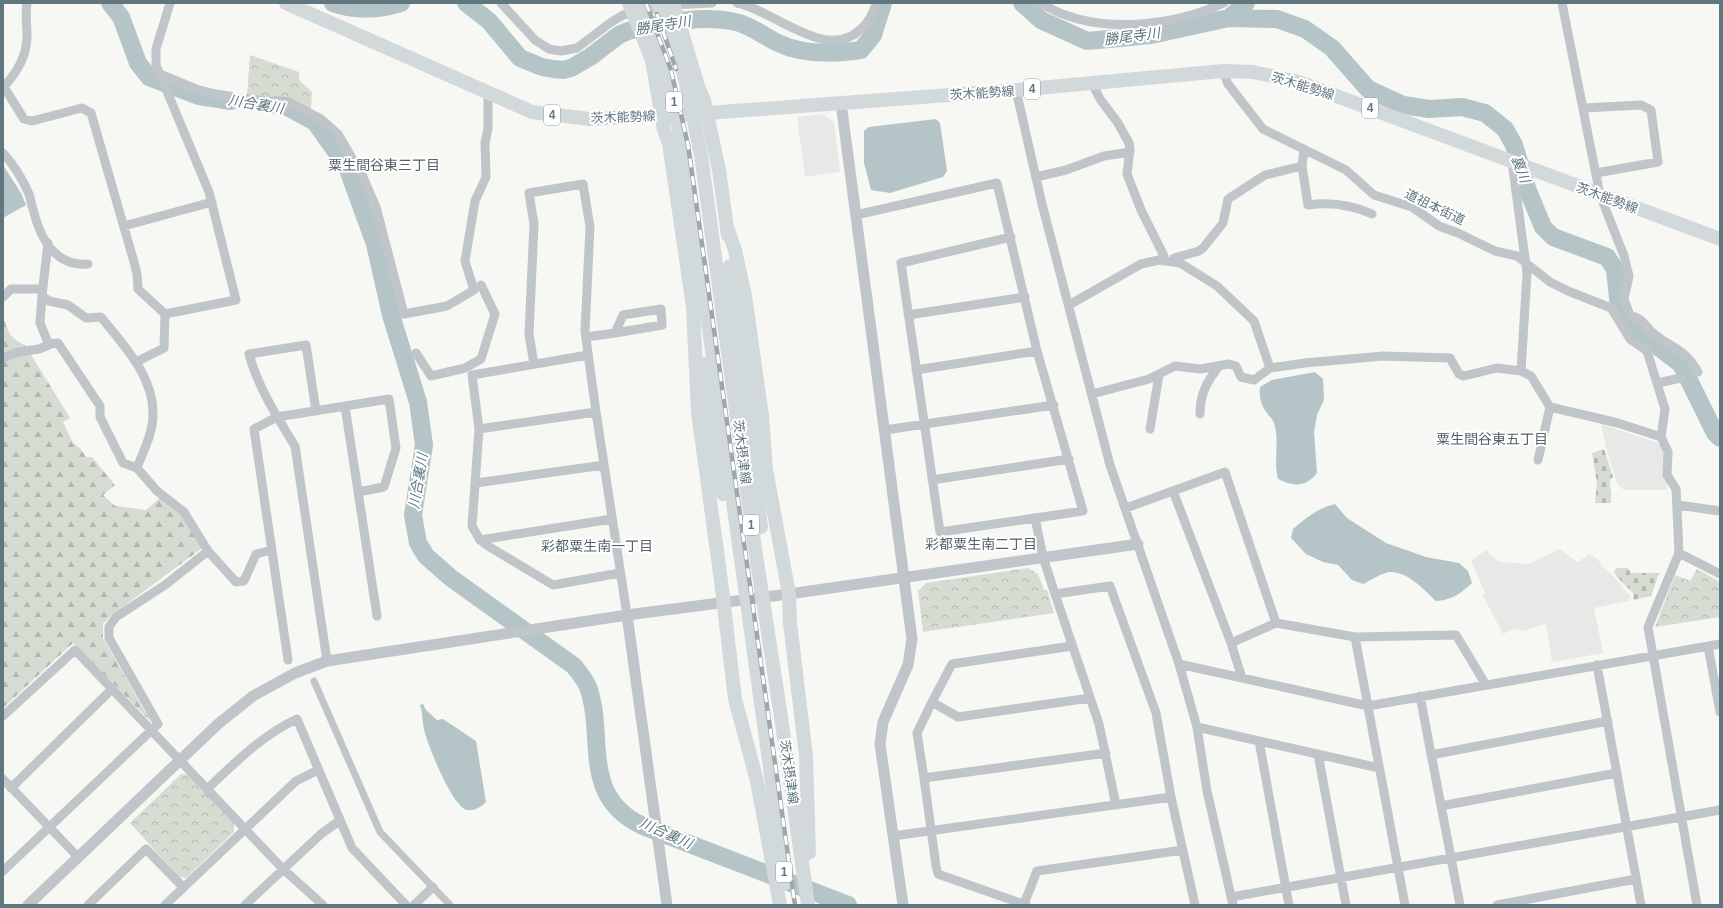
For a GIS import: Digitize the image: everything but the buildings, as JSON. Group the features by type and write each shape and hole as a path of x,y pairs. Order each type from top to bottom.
{"main road":[{"name":"茨木能勢線","path":"286,3 532,112 589,119 707,113 1016,90 1223,71 1253,72 1299,82 1720,239"},
{"name":"茨木摂津線","path":"633,3 652,32 669,83 679,127 692,205 755,663 774,839 789,905"},
{"path":"633,3 656,76 662,116 673,170 679,224 739,587 752,656 755,663"},
{"name":"茨木摂津線","path":"658,3 670,31 684,74 697,133 708,203 754,542 804,846"},
{"path":"673,3 707,113 719,170 727,227 738,344 752,442 772,630 773,661"},
{"path":"727,227 735,250 745,296 762,416 766,469 789,594 790,623 804,730 804,846 808,905"},
{"path":"693,307 698,412 724,602 735,699 774,839 780,905"}],"street":[{"path":"27,3 27,35 25,53 19,68 4,86 24,119 32,121 82,108 91,113 137,274 138,289 165,314 164,348 136,362"},
{"path":"165,314 236,300 209,192 156,65 156,49 170,3"},
{"path":"500,3 536,40 549,49 561,51 577,48 623,15 676,4 712,3"},
{"path":"737,3 750,7 800,32 829,41 845,40 853,37 864,26 876,3"},
{"path":"1041,3 1054,11 1082,21 1111,25 1144,23 1194,15 1224,3"},
{"path":"1562,3 1600,195 1624,256 1629,276 1624,299 1630,315 1642,320 1652,332 1691,360 1698,372"},
{"name":"道祖本街道","path":"1223,71 1228,84 1263,129 1346,170 1374,195 1412,207 1438,226 1458,233 1495,251 1517,256 1526,261 1550,282 1568,291 1611,308 1630,339 1647,351 1657,383"},
{"path":"161,76 196,89 225,97 280,102 302,109 322,119 338,134 363,177 376,207 404,314 446,306 474,290 465,261 475,201 486,177 485,143 488,128 488,93"},
{"path":"1092,83 1100,99 1118,123 1128,143 1130,152 1127,174 1141,210 1164,256 1169,261"},
{"path":"1016,90 1036,177 1110,465 1179,664 1197,727 1208,791 1232,901 1285,887 1720,810"},
{"path":"841,103 905,576 912,639 908,665 883,722 880,744 903,905"},
{"path":"1584,108 1641,105 1651,110 1658,162 1596,173"},
{"path":"1304,149 1302,166 1308,205 1322,203 1356,207 1372,214"},
{"path":"1036,177 1066,170 1104,156 1130,152"},
{"path":"3,153 8,158 30,195 41,234 55,254 66,262 78,265 88,264"},
{"path":"1512,162 1527,273 1520,371"},
{"path":"1169,261 1174,258 1199,251 1203,248 1223,223 1228,199 1266,174 1302,166"},
{"path":"856,215 997,183 1011,237 1037,351 1054,405 1083,511 940,532 901,263 1011,237"},
{"path":"534,364 529,334 534,224 529,193 583,184 590,227 586,337 588,355 627,615 666,900"},
{"path":"124,226 212,202"},
{"path":"48,243 40,323 49,344"},
{"path":"1069,305 1141,264 1169,261 1180,263 1217,286 1254,321 1270,368"},
{"path":"416,353 431,376 465,368 481,359 495,314 481,285"},
{"path":"3,297 11,289 42,293 49,301 68,305 86,318 102,317 136,362 150,391 153,416 150,433 137,468"},
{"path":"908,315 1025,297"},
{"path":"586,337 615,333 662,325 660,309 623,315 615,333"},
{"path":"1621,326 1630,315"},
{"path":"3,358 18,352 39,349 49,344 58,343 100,406 100,417 123,462 137,468 157,491 184,512 208,551 236,582 244,581 256,554 272,550"},
{"path":"316,411 306,345 250,354 253,370 277,417 295,446 327,661"},
{"path":"916,370 1037,351"},
{"path":"588,355 472,375 479,429 472,526 480,540 488,546 553,585 620,573"},
{"path":"1092,394 1149,379 1176,366 1200,368 1229,364 1236,366 1241,377 1254,380 1270,368 1383,356 1450,358 1459,374 1464,376 1497,368 1520,371 1531,376 1550,407 1538,460"},
{"path":"1200,414 1200,405 1205,385 1219,366"},
{"path":"1150,429 1159,375"},
{"path":"1681,378 1657,383 1665,409 1661,437 1668,452 1667,476 1676,489 1680,553 1648,627 1697,905"},
{"path":"288,660 254,429 277,417 389,399 396,448 384,488 358,492"},
{"path":"885,430 1054,405"},
{"path":"345,406 377,616"},
{"path":"1550,407 1618,423 1661,437"},
{"path":"479,429 596,412"},
{"path":"932,480 1069,459"},
{"path":"476,483 604,465"},
{"path":"1126,508 1225,472 1276,623"},
{"path":"1173,491 1231,643 1242,678"},
{"path":"1678,505 1720,511"},
{"path":"1035,518 1043,558 1100,724 1116,805"},
{"path":"480,540 612,519"},
{"path":"28,905 218,724 253,696 295,673 327,661 595,619 789,594 905,576 1138,544"},
{"path":"3,871 158,724 109,638 109,627 116,617 165,585 208,551"},
{"path":"1680,553 1720,574"},
{"path":"1055,594 1110,586 1156,713 1171,797 1183,850 1192,905"},
{"path":"1231,643 1276,623 1355,637 1456,635 1486,685"},
{"path":"1355,637 1405,905"},
{"path":"1179,664 1368,706 1720,644"},
{"path":"1072,646 952,664 917,733 938,874 1025,905 1037,871 1183,850"},
{"path":"1708,646 1720,712"},
{"path":"3,716 75,650 283,869 323,905"},
{"path":"1597,665 1641,905"},
{"path":"314,681 380,832 450,905"},
{"path":"11,788 112,689"},
{"path":"1420,696 1460,905"},
{"path":"932,702 958,717 1090,698"},
{"path":"207,789 278,727 297,719 339,821 352,848 406,905"},
{"path":"1431,755 1608,721"},
{"path":"1197,727 1379,768"},
{"path":"1259,741 1289,905"},
{"path":"924,778 1106,753"},
{"path":"1318,754 1346,905"},
{"path":"165,905 244,828 296,781 318,770"},
{"path":"1441,806 1617,773"},
{"path":"3,779 78,857"},
{"path":"893,836 931,832 1171,797"},
{"path":"245,905 320,834 339,821"},
{"path":"88,905 146,849 183,888"},
{"path":"1496,905 1636,879"},
{"path":"414,905 433,887"}],"shaded area":[{"path":"823,114 834,122 840,172 805,177 797,117"},
{"path":"936,119 940,123 947,171 943,177 890,193 871,190 864,163 864,131 869,127"},
{"path":"3,165 21,193 26,205 3,218"},
{"path":"1315,372 1323,379 1324,400 1317,415 1314,432 1317,473 1313,478 1304,483 1294,484 1284,482 1278,479 1276,465 1276,430 1262,404 1260,398 1260,387 1272,380"},
{"path":"1601,424 1658,443 1663,450 1667,490 1624,490 1617,483 1606,448"},
{"path":"1335,504 1347,518 1386,543 1426,557 1459,563 1468,571 1472,583 1456,596 1436,601 1415,582 1403,575 1389,572 1379,575 1363,584 1352,580 1338,565 1323,562 1306,554 1291,538 1293,529 1318,511"},
{"path":"1560,549 1577,562 1589,554 1598,559 1601,565 1613,576 1631,597 1628,599 1629,601 1594,608 1603,653 1552,662 1546,624 1523,631 1514,629 1503,634 1482,594 1485,593 1471,561 1486,550 1499,562 1528,564"},
{"path":"423,704 426,710 437,720 443,719 476,741 486,802 478,808 467,810 461,807 441,774 423,726 420,705"}],"green space":[{"path":"250,55 299,72 299,80 312,92 311,109 247,96"},
{"path":"3,316 10,334 16,340 25,345 70,418 63,422 73,443 81,449 86,457 92,457 115,485 103,495 115,506 146,510 160,498 181,513 201,546 201,549 112,615 103,624 103,638 151,722 73,643 3,708"},
{"path":"1604,449 1613,477 1610,479 1611,503 1595,503 1597,483 1592,453"},
{"path":"1028,568 1038,574 1044,590 1047,590 1054,613 923,632 918,591 926,583"},
{"path":"1617,568 1628,568 1631,573 1659,573 1651,596 1633,600 1633,593 1616,576 1614,571"},
{"path":"1697,569 1720,582 1720,617 1655,627 1675,575 1690,581"},
{"path":"181,774 188,775 234,823 234,832 186,878 179,877 130,823"}],"waterway":[{"name":"川合裏川","path":"110,3 121,17 138,63 149,77 199,96 231,101"},
{"name":"勝尾寺川","path":"333,3 341,6 367,9 401,3"},
{"name":"勝尾寺川","path":"466,3 489,21 520,58 542,67 563,70 571,68 590,57 619,35 628,31 666,23 705,19 738,22 778,43 808,52 829,53 861,50 873,35 883,3"},
{"name":"勝尾寺川","path":"1022,3 1041,20 1087,41 1151,35 1229,18 1246,3"},
{"name":"裏川","path":"1229,18 1277,19 1305,29 1332,48 1368,89 1403,105 1429,109 1462,107 1485,113 1505,129 1514,145 1528,191 1543,227 1553,237 1607,257 1615,269 1619,308 1628,324 1681,364 1715,433 1720,438"},
{"name":"川合裏川","path":"275,105 286,106 315,122 347,167 375,244 391,315 418,402 424,445 413,515 418,543 426,556 451,578 574,666 588,687 593,706 598,764 602,782 610,799 623,813 643,826 848,905"}],"railway":[{"path":"646,3 671,70 688,145 795,905"},
{"path":"657,14 676,69"}],"district":[{"name":"粟生間谷東三丁目","path":"384,165"},
{"name":"粟生間谷東五丁目","path":"1492,439"},
{"name":"彩都粟生南二丁目","path":"981,544"},
{"name":"彩都粟生南一丁目","path":"597,546"}]}
